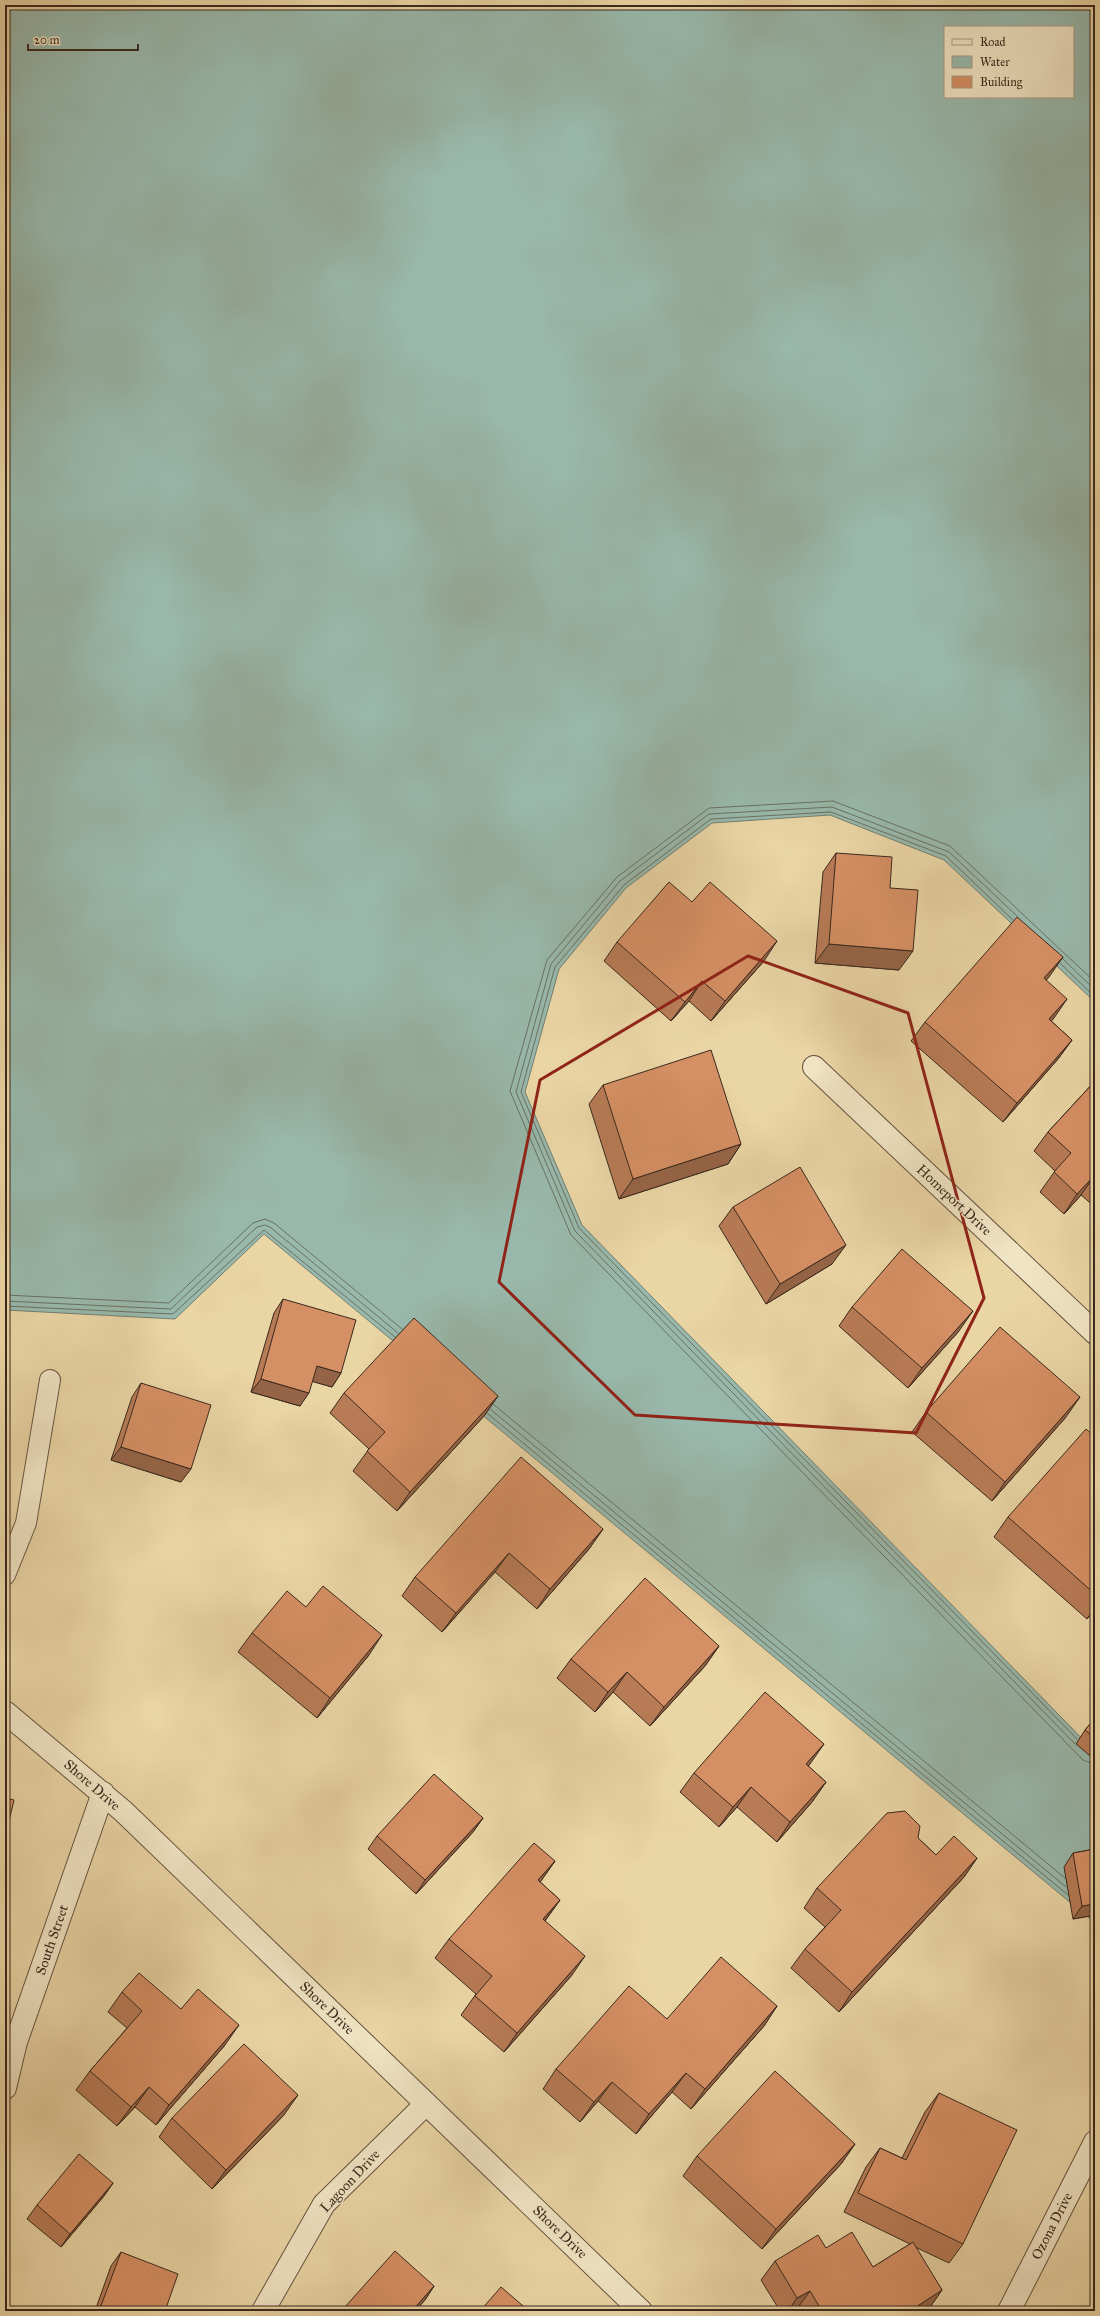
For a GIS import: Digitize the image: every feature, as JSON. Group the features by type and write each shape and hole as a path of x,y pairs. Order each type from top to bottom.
{"street":[{"name":"Homeport Drive","path":"814,1067 1095,1333"},
{"name":"Shore Drive","path":"5,1712 103,1793 641,2311"},
{"name":"South Street","path":"5,2088 16,2042 103,1793"},
{"name":"Lagoon Drive","path":"263,2311 324,2204 426,2104"},
{"name":"Ozona Drive","path":"1009,2311 1095,2142"}],"lane":[{"path":"5,1574 26,1523 50,1380"}],"highlighted area":[{"path":"748,956 908,1013 984,1298 916,1433 635,1415 499,1282 540,1080"}],"water":[{"path":"5,5 1095,5 1095,1002 944,860 830,815 712,823 626,888 559,969 525,1092 582,1225 1095,1752 1095,1923 264,1234 175,1319 5,1310"}],"building":[{"path":"836,853 892,857 890,888 918,890 913,951 829,944"},
{"path":"669,882 692,902 710,882 777,941 725,1001 702,981 685,1002 617,942"},
{"path":"1017,917 1063,957 1044,978 1067,999 1049,1019 1072,1040 1017,1103 925,1022"},
{"path":"711,1050 741,1144 633,1179 603,1085"},
{"path":"1095,1081 1095,1175 1077,1194 1054,1172 1071,1153 1048,1132"},
{"path":"800,1167 846,1245 780,1284 733,1207"},
{"path":"902,1249 973,1311 922,1368 852,1307"},
{"path":"283,1299 356,1320 341,1373 317,1366 309,1393 261,1379"},
{"path":"414,1318 498,1396 410,1492 367,1451 385,1432 344,1393"},
{"path":"1000,1327 1080,1397 1005,1482 926,1412"},
{"path":"141,1383 211,1405 191,1469 121,1447"},
{"path":"1086,1429 1095,1437 1095,1594 1008,1517"},
{"path":"521,1457 603,1529 550,1589 509,1553 456,1613 415,1577"},
{"path":"645,1578 719,1646 664,1707 627,1672 608,1692 571,1659"},
{"path":"323,1586 382,1635 330,1698 252,1633 287,1591 306,1607"},
{"path":"765,1692 824,1744 806,1764 826,1782 790,1822 751,1787 733,1807 694,1773"},
{"path":"1095,1718 1095,1738 1085,1730"},
{"path":"434,1774 483,1818 425,1880 377,1836"},
{"path":"5,1798 14,1800 5,1838"},
{"path":"905,1811 920,1826 918,1838 936,1855 954,1836 977,1858 852,1992 805,1949 841,1910 817,1888 887,1813"},
{"path":"534,1843 555,1861 538,1880 560,1900 543,1919 585,1956 517,2033 475,1996 492,1976 449,1939"},
{"path":"1095,1849 1095,1904 1082,1906 1073,1853"},
{"path":"721,1957 777,2006 705,2089 686,2073 649,2114 612,2082 594,2102 556,2069 629,1986 667,2019"},
{"path":"139,1973 181,2009 198,1989 239,2025 169,2105 149,2087 131,2107 90,2071 142,2011 122,1992"},
{"path":"244,2044 298,2095 226,2170 172,2118"},
{"path":"775,2071 855,2144 776,2229 697,2156"},
{"path":"939,2093 1017,2130 963,2244 858,2193 880,2148 906,2160"},
{"path":"79,2154 113,2183 70,2234 37,2205"},
{"path":"852,2232 873,2267 913,2242 942,2290 910,2311 822,2311 810,2291 797,2298 775,2261 818,2235 826,2248"},
{"path":"395,2251 434,2286 412,2311 348,2311 344,2308"},
{"path":"121,2252 178,2274 165,2311 99,2311"},
{"path":"501,2287 529,2311 480,2311"}]}
